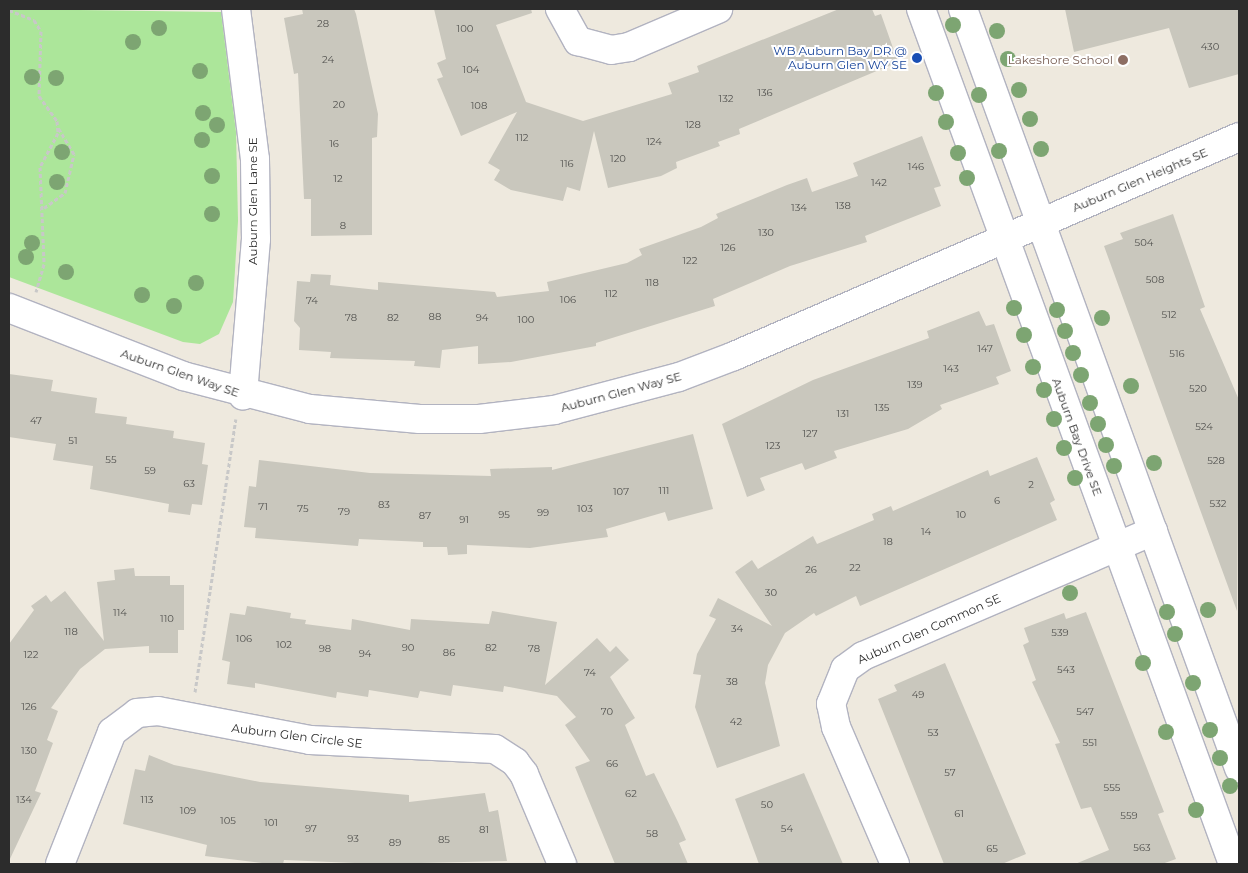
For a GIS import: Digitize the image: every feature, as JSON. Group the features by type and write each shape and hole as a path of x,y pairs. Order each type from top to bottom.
{"street":[{"name":"Auburn Glen Lane SE","path":"236,9 255,159 256,240 243,395"},
{"path":"560,9 578,41 611,50 629,47 718,9"},
{"name":"Auburn Bay Drive SE","path":"921,9 1234,864"},
{"path":"963,9 1239,768"},
{"name":"Auburn Glen Heights SE","path":"1041,223 1239,137"},
{"name":"Auburn Glen Way SE","path":"19,312 183,376 243,395 310,409 420,419 479,419 554,410 679,378 1041,223"},
{"name":"Auburn Glen Common SE","path":"895,864 836,727 831,704 845,669 863,656 1153,531"},
{"name":"Auburn Glen Circle SE","path":"60,864 112,732 137,713 158,711 192,720 310,740 495,749 515,762 524,774 562,864"}],"path":[{"path":"9,10 34,20 41,31 39,96 74,154 65,193 44,208"},
{"path":"19,312 44,264 40,230 44,208 40,167 57,126"},
{"path":"192,720 243,395"}],"green space":[{"path":"9,9 221,12 236,132 238,221 233,302 219,334 200,344 183,342 9,277"}],"building":[{"path":"302,9 354,9 356,14 378,114 377,137 372,138 372,235 311,236 311,199 304,199 298,73 294,74 284,18 303,14"},
{"path":"434,9 531,9 532,13 496,25 526,102 583,121 672,94 668,83 699,72 697,66 839,9 872,9 875,16 881,14 898,62 739,129 740,134 718,142 720,146 676,162 677,168 661,176 608,188 594,131 580,191 567,187 563,201 511,190 494,180 500,170 488,163 517,112 461,136 437,79 443,77 437,63 446,59"},
{"path":"1065,9 1239,9 1239,74 1189,88 1169,28 1074,52"},
{"path":"922,136 941,186 934,188 941,206 865,236 867,242 790,266 713,299 715,306 596,343 596,346 511,362 478,364 478,346 442,350 440,368 414,366 415,361 330,358 331,352 299,350 300,328 294,321 297,281 310,282 311,274 331,275 330,285 378,290 378,282 495,292 497,297 549,291 547,282 627,263 642,255 639,249 701,227 718,218 716,214 787,185 807,178 812,192 858,176 853,163"},
{"path":"1173,214 1205,307 1200,309 1239,400 1237,611 1104,246 1123,239 1120,233"},
{"path":"979,311 986,326 994,324 1011,371 996,377 999,384 940,405 942,409 908,429 834,451 837,458 805,470 802,463 760,478 765,490 747,497 722,424 813,380 929,338 927,331"},
{"path":"9,374 53,380 51,391 97,398 95,413 127,417 126,424 174,431 173,438 205,443 202,464 208,465 202,505 192,504 190,515 168,512 169,504 90,489 93,466 53,460 56,444 9,437"},
{"path":"693,434 713,509 668,521 665,512 606,529 608,537 530,548 467,545 467,554 448,555 447,547 423,547 423,542 359,539 358,546 255,538 256,528 244,527 249,486 256,487 259,460 370,473 491,476 490,469 552,467 552,470"},
{"path":"1037,457 1055,500 1050,503 1057,520 860,606 856,596 816,616 814,613 785,633 768,665 765,683 780,746 717,768 695,707 701,675 693,674 697,654 716,619 709,616 718,598 772,626 735,572 752,560 758,569 813,536 817,544 874,520 872,514 891,506 893,511 988,470 990,476"},
{"path":"134,568 135,576 170,576 170,585 184,585 184,630 178,630 178,653 149,653 149,646 105,649 80,669 51,708 58,711 47,740 53,743 35,791 41,793 9,861 9,644 34,610 31,606 46,595 51,602 65,591 104,641 97,582 115,580 114,570"},
{"path":"247,606 291,613 290,618 306,620 305,624 351,630 352,619 410,630 411,619 489,624 492,611 557,622 545,685 597,638 610,652 616,646 629,660 610,677 635,718 625,725 646,776 654,773 678,822 686,840 679,843 688,864 615,864 575,767 590,761 565,725 576,717 557,696 504,686 503,692 453,685 451,696 420,691 418,698 369,690 368,697 337,692 336,698 255,683 255,688 227,684 230,662 222,660 230,613 245,615"},
{"path":"1086,612 1164,812 1158,814 1176,859 1162,864 1075,864 1109,850 1091,807 1081,809 1055,744 1060,743 1032,682 1036,680 1023,645 1029,642 1024,628 1064,613 1066,619"},
{"path":"945,663 1026,854 1002,864 944,864 878,699 897,691 894,685"},
{"path":"149,755 174,765 260,782 409,795 409,802 485,793 489,812 498,810 507,861 378,864 284,860 283,864 270,864 205,856 207,845 123,824 135,769 145,771"},
{"path":"804,773 843,864 759,864 735,799"}],"place":[{"name":"WB Auburn Bay DR @ Auburn Glen WY SE","path":"917,58"},
{"name":"Lakeshore School","path":"1123,60"}]}
